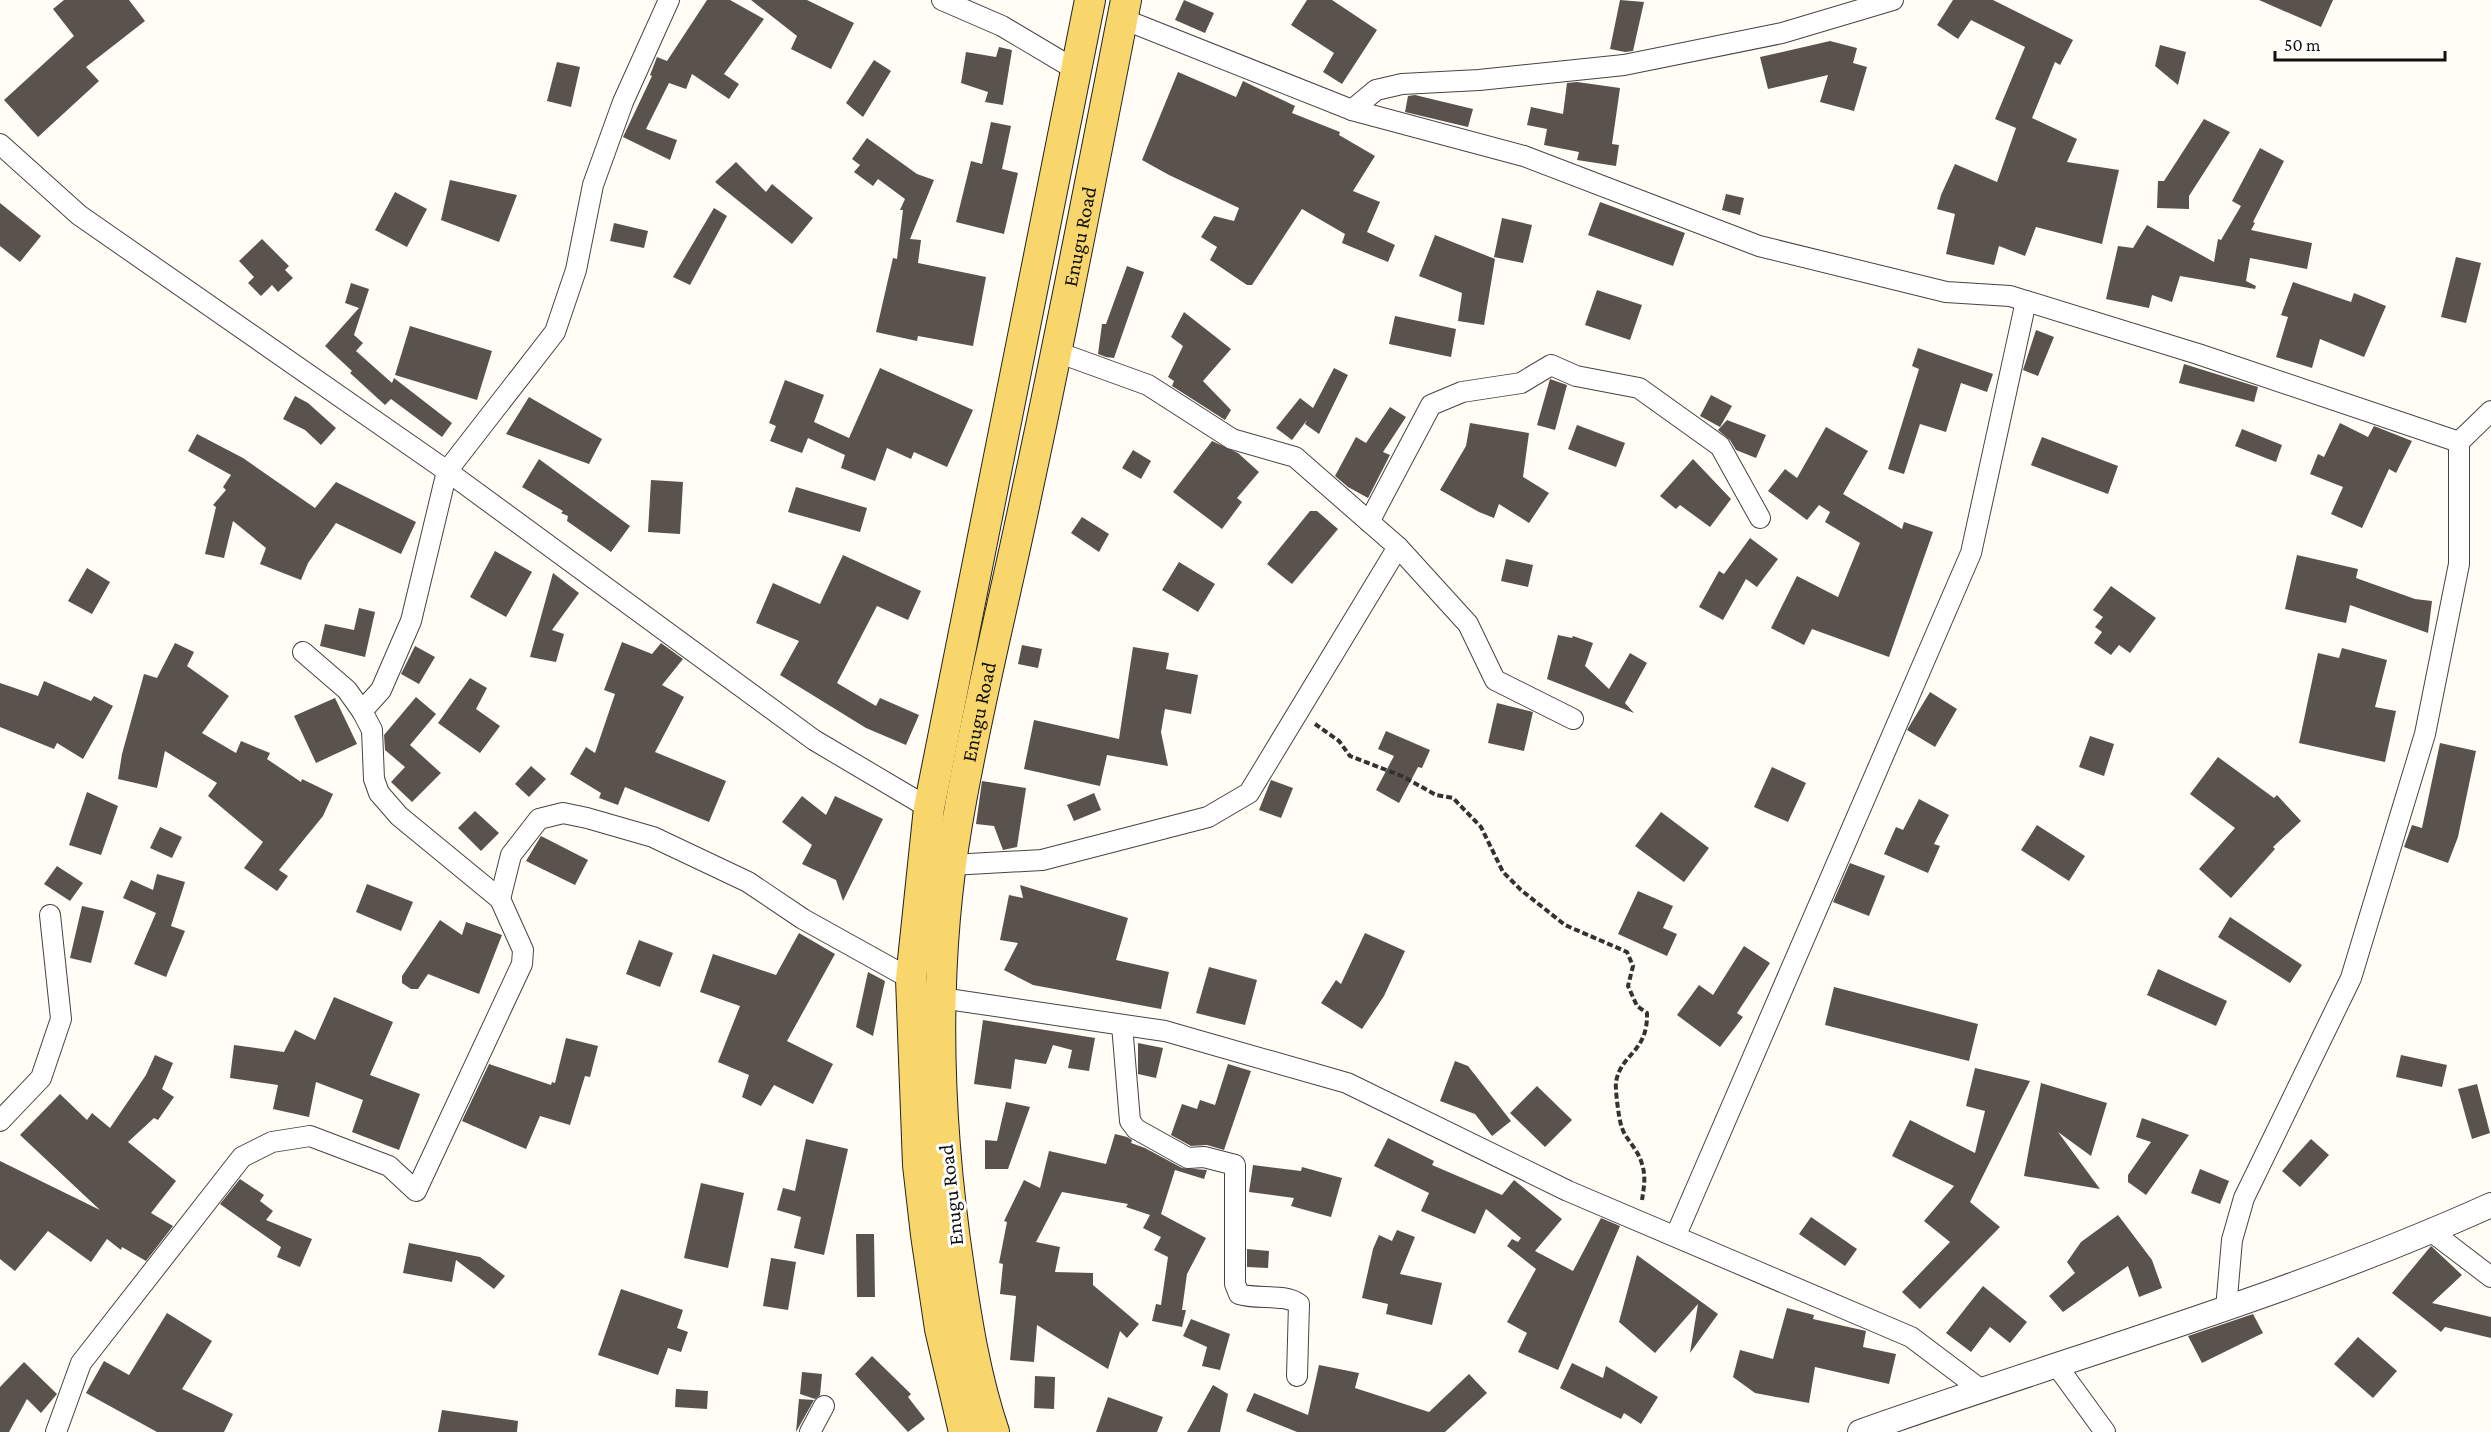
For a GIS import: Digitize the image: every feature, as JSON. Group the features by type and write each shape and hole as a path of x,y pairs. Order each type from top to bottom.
{"main road":[{"path":"964,1432 940,1329 926,1235 918,1165 911,979 929,808 1090,0"},
{"name":"Enugu Road","path":"994,1432 983,1400 968,1327 953,1230 941,1106 941,998 951,865 957,823 1057,352 1125,9"}],"street":[{"path":"362,711 381,690 411,621 447,471 555,332 576,270 593,185 623,102 669,0"},
{"path":"942,0 1002,26 1076,70"},
{"path":"1352,110 1376,90 1402,84 1479,80 1624,66 1782,33 1893,0"},
{"path":"1125,9 1352,110 1524,156 1759,246 1946,292 2010,296 2198,354 2459,442"},
{"path":"0,144 79,215 447,471 814,740 929,808"},
{"path":"1676,1235 1971,553 2025,301"},
{"path":"1057,352 1148,385 1232,439 1294,457 1398,547 1468,624 1495,680 1573,718"},
{"path":"1369,522 1431,405 1461,392 1521,382 1551,365 1576,376 1639,388 1720,446 1760,518"},
{"path":"2226,1309 2232,1240 2244,1198 2351,978 2425,734 2459,564 2459,442 2491,411"},
{"path":"951,865 1042,860 1208,817 1249,793 1298,716 1398,547"},
{"path":"57,1432 81,1363 242,1157 272,1142 310,1136 388,1166 416,1191 522,964 523,950 500,899 399,816 380,793 374,779 372,730 362,711 347,690 303,652"},
{"path":"500,899 511,855 539,819 563,813 653,837 748,882 803,919 911,979"},
{"path":"0,1120 41,1078 61,1018 50,915"},
{"path":"941,998 1165,1031 1347,1083 1568,1191 1676,1235 1911,1337 1980,1389"},
{"path":"1122,1025 1130,1121 1136,1129 1188,1158 1204,1157 1235,1165 1235,1284 1239,1294 1252,1298 1293,1300 1299,1304 1297,1376"},
{"path":"1860,1432 1980,1389 2058,1366 2226,1309 2432,1232 2491,1205"},
{"path":"2432,1232 2491,1277"},
{"path":"2058,1366 2105,1432"},
{"path":"810,1432 824,1406"}],"path":[{"path":"1298,716 1319,725 1339,741 1350,756 1401,776 1436,795 1453,798 1481,827 1503,872 1521,890 1565,926 1626,952 1633,966 1629,986 1637,1006 1647,1013 1648,1031 1640,1046 1625,1062 1616,1082 1622,1129 1634,1144 1645,1179 1638,1220"}],"building":[{"path":"64,0 129,0 145,21 86,67 99,81 38,137 4,100 74,36 53,9"},
{"path":"707,0 730,0 764,19 724,74 739,84 729,99 692,74 686,89 669,83 646,129 677,140 670,160 623,137 652,76 650,75 657,57 667,61"},
{"path":"751,0 807,0 854,23 831,69 791,49 797,36"},
{"path":"1184,0 1214,13 1205,33 1175,20"},
{"path":"1307,0 1332,0 1377,30 1342,84 1323,72 1334,53 1291,25"},
{"path":"1620,0 1644,2 1633,51 1610,49"},
{"path":"1953,0 1993,0 2073,40 2060,65 2055,62 2032,118 2077,139 2067,162 2119,170 2102,244 2036,227 2025,256 1999,246 1994,265 1946,254 1955,214 1937,209 1941,195 1955,164 1997,182 2016,128 1995,119 2025,47 1971,20 1958,39 1937,25"},
{"path":"2259,0 2333,0 2321,27"},
{"path":"1830,41 1857,48 1853,63 1867,67 1854,111 1820,102 1828,75 1768,89 1760,57"},
{"path":"2160,45 2186,52 2178,85 2155,66"},
{"path":"999,47 1012,50 1003,105 985,102 988,92 961,83 966,52 996,57"},
{"path":"874,60 891,71 863,117 846,103"},
{"path":"557,62 580,67 571,107 547,101"},
{"path":"1178,72 1236,97 1243,81 1295,106 1292,113 1340,132 1339,135 1375,156 1353,191 1380,202 1367,232 1395,245 1388,262 1342,243 1345,234 1302,209 1252,285 1247,285 1210,260 1217,247 1201,237 1214,216 1234,221 1239,208 1142,160"},
{"path":"1577,82 1620,88 1612,144 1619,145 1616,166 1577,160 1579,152 1544,145 1547,129 1527,125 1531,107 1563,114 1567,83"},
{"path":"1415,95 1473,109 1468,127 1405,112 1408,96"},
{"path":"2204,119 2230,132 2189,196 2189,209 2157,208 2158,181 2164,181"},
{"path":"991,122 1011,126 1002,169 1018,173 1004,234 956,222 971,161 982,164"},
{"path":"867,138 917,174 934,180 910,239 921,240 918,263 986,277 973,346 918,336 917,341 876,332 893,258 897,259 903,210 900,210 905,199 878,179 873,186 854,172 860,165 852,159"},
{"path":"2260,148 2284,161 2251,230 2312,243 2307,269 2250,258 2246,281 2256,286 2255,289 2180,276 2172,302 2152,295 2149,308 2106,299 2118,246 2133,248 2147,225 2214,262 2218,239 2221,240 2241,206 2232,201"},
{"path":"736,162 766,192 772,184 813,218 792,244 715,182"},
{"path":"450,180 517,195 499,242 441,220"},
{"path":"395,192 427,209 407,247 375,230"},
{"path":"1726,194 1744,198 1740,215 1722,210"},
{"path":"1600,202 1685,233 1673,266 1588,235"},
{"path":"0,203 41,236 20,262 0,246"},
{"path":"714,208 727,216 690,285 673,277"},
{"path":"1502,218 1532,225 1523,263 1494,257"},
{"path":"614,223 648,231 644,248 610,241"},
{"path":"1435,235 1495,259 1484,325 1458,321 1462,293 1419,276"},
{"path":"262,239 289,266 285,270 293,278 278,292 272,285 261,296 248,283 254,277 239,261"},
{"path":"2456,257 2481,263 2466,323 2441,317"},
{"path":"1127,266 1144,272 1114,358 1106,357 1098,354 1102,324 1106,324"},
{"path":"2293,282 2351,302 2354,293 2386,306 2364,357 2320,339 2312,368 2276,357 2288,317 2281,315"},
{"path":"351,283 369,289 354,335 363,343 356,351 392,383 394,378 452,423 442,437 391,399 385,405 325,346 359,308 345,303"},
{"path":"1597,290 1642,305 1630,340 1585,325"},
{"path":"1184,312 1231,349 1203,381 1231,410 1225,420 1172,386 1174,381 1168,377 1183,346 1171,337"},
{"path":"1395,316 1456,329 1451,357 1389,344"},
{"path":"410,326 492,351 477,400 395,375"},
{"path":"2036,330 2054,337 2038,376 2023,370"},
{"path":"1918,348 1993,374 1987,392 1961,383 1946,432 1920,424 1904,474 1888,469 1919,369 1912,366"},
{"path":"2184,364 2258,387 2254,402 2179,383"},
{"path":"880,368 973,410 947,467 914,452 911,459 887,448 875,481 841,468 845,455 808,438 802,453 770,441 776,426 769,423 785,380 824,395 814,422 849,438"},
{"path":"1334,368 1348,375 1319,434 1305,424 1307,420 1292,440 1276,428 1300,398 1313,408"},
{"path":"1550,379 1567,385 1555,430 1537,425"},
{"path":"1711,395 1732,406 1720,427 1700,416"},
{"path":"295,396 308,403 336,428 321,445 305,430 283,419"},
{"path":"529,397 602,439 589,464 506,434"},
{"path":"1390,407 1406,417 1383,452 1390,455 1368,498 1348,487 1335,476 1356,437 1366,443"},
{"path":"1727,420 1766,435 1756,458 1736,450 1730,440 1718,430"},
{"path":"1470,423 1529,433 1523,477 1549,493 1529,523 1499,504 1494,518 1440,490 1466,446"},
{"path":"2340,423 2368,437 2374,426 2412,441 2396,473 2389,469 2362,528 2331,514 2343,487 2310,474 2318,454 2324,457"},
{"path":"1577,425 1625,443 1616,467 1568,449"},
{"path":"1826,427 1868,451 1843,494 1902,529 1904,522 1933,532 1889,657 1812,629 1804,645 1771,628 1797,576 1838,597 1860,543 1825,522 1830,512 1819,505 1807,520 1768,491 1785,469 1797,478"},
{"path":"2242,429 2282,445 2276,462 2235,446"},
{"path":"197,434 243,458 315,508 336,482 416,522 401,554 336,523 308,563 301,580 260,564 266,548 233,521 224,558 205,554 216,507 213,505 226,490 223,487 231,475 188,451"},
{"path":"2042,437 2118,466 2108,494 2031,465"},
{"path":"1212,441 1238,453 1259,472 1237,498 1242,502 1222,529 1173,492"},
{"path":"1133,450 1151,461 1141,479 1122,468"},
{"path":"539,459 630,526 611,552 567,521 568,516 561,513 563,511 522,487"},
{"path":"1693,459 1731,499 1710,527 1680,505 1676,509 1660,496"},
{"path":"651,480 683,482 680,534 648,532"},
{"path":"796,487 867,508 860,532 788,512"},
{"path":"1310,511 1317,511 1338,529 1292,584 1267,564"},
{"path":"1082,517 1109,534 1099,552 1071,533"},
{"path":"1750,538 1778,559 1757,587 1746,579 1723,620 1699,607 1719,571 1724,574"},
{"path":"495,551 532,572 506,617 470,597"},
{"path":"843,555 921,591 908,620 877,606 837,683 876,706 880,698 919,715 906,745 866,728 780,675 799,641 756,623 773,583 820,604"},
{"path":"2297,555 2358,569 2356,578 2415,599 2432,601 2428,633 2350,605 2346,623 2285,609"},
{"path":"1506,559 1533,565 1528,587 1501,581"},
{"path":"1179,562 1215,584 1198,612 1162,590"},
{"path":"87,568 110,582 92,614 68,601"},
{"path":"553,573 579,593 552,630 564,634 556,662 530,657"},
{"path":"2111,586 2156,618 2130,653 2119,645 2111,655 2094,643 2102,632 2095,627 2103,617 2093,610"},
{"path":"359,608 375,612 365,657 320,646 325,624 354,630"},
{"path":"1558,635 1572,638 1573,636 1593,643 1585,666 1609,689 1630,653 1647,663 1625,703 1634,713 1547,679"},
{"path":"622,642 652,654 661,643 683,659 662,685 684,697 655,752 726,781 709,822 625,787 618,805 599,798 601,793 570,774 586,747 595,753 615,694 604,690"},
{"path":"175,643 194,652 187,666 229,696 202,733 236,753 241,741 270,753 267,759 301,782 302,779 333,794 323,816 279,870 288,876 277,891 244,868 263,842 208,796 217,783 165,751 157,788 118,779 122,754 144,674 157,678"},
{"path":"1022,645 1042,649 1038,668 1018,664"},
{"path":"415,646 435,657 419,684 401,674"},
{"path":"1133,647 1169,653 1166,669 1198,675 1191,714 1165,709 1161,732 1168,766 1107,755 1100,786 1024,769 1034,720 1119,739"},
{"path":"2342,648 2387,660 2375,707 2396,711 2385,762 2299,743 2318,653 2339,658"},
{"path":"470,678 487,688 476,709 500,726 480,753 438,723"},
{"path":"44,681 91,701 94,696 113,706 83,759 57,743 54,749 0,727 0,683 38,696"},
{"path":"1930,692 1957,709 1935,747 1907,730"},
{"path":"416,697 436,714 410,745 441,773 412,802 391,782 405,767 385,750 384,735"},
{"path":"335,698 357,744 316,763 294,716"},
{"path":"1497,703 1533,712 1524,751 1488,743"},
{"path":"1386,731 1430,750 1422,768 1418,767 1399,803 1376,790 1394,756 1378,749"},
{"path":"2090,736 2114,744 2104,776 2079,767"},
{"path":"2440,743 2476,751 2458,837 2448,863 2404,847 2412,825 2422,828"},
{"path":"2218,757 2274,798 2277,795 2301,821 2273,847 2275,849 2231,898 2199,869 2235,828 2190,794"},
{"path":"531,766 546,779 529,797 515,784"},
{"path":"1772,767 1806,783 1788,822 1754,807"},
{"path":"1271,780 1293,788 1281,818 1259,810"},
{"path":"982,781 1026,788 1017,847 1003,850 994,826 976,824"},
{"path":"87,792 118,806 101,855 69,845"},
{"path":"1094,793 1101,810 1074,821 1067,805"},
{"path":"802,796 826,815 835,796 883,819 843,901 836,880 802,864 812,845 782,822"},
{"path":"1919,799 1949,815 1934,844 1940,846 1928,873 1884,854 1896,827 1903,830"},
{"path":"475,811 499,833 481,851 458,828"},
{"path":"1661,812 1709,848 1684,882 1635,846"},
{"path":"2037,825 2085,856 2069,881 2021,850"},
{"path":"160,827 182,837 172,858 150,848"},
{"path":"541,836 588,860 575,885 526,861"},
{"path":"1850,863 1885,876 1869,916 1833,902"},
{"path":"57,866 83,883 70,901 44,884"},
{"path":"157,874 185,882 171,926 185,931 166,977 134,964 156,913 123,898 131,880 153,890"},
{"path":"367,884 413,902 401,931 356,912"},
{"path":"1020,885 1128,918 1116,960 1169,972 1161,1009 1033,985 1004,970 1018,943 1000,940 1009,895 1023,898"},
{"path":"1638,891 1673,906 1663,928 1677,934 1667,956 1618,934"},
{"path":"82,906 104,911 91,963 70,958"},
{"path":"2230,917 2302,965 2290,983 2218,937"},
{"path":"440,920 462,935 466,922 502,935 479,994 428,974 418,989 411,989 402,983 402,976"},
{"path":"799,933 835,954 787,1041 833,1064 813,1104 774,1085 761,1106 742,1097 749,1075 718,1062 740,1006 700,992 713,954 776,975"},
{"path":"1365,933 1405,951 1384,996 1362,1029 1321,1003 1336,980 1341,984"},
{"path":"639,940 673,953 660,987 626,974"},
{"path":"1744,946 1770,963 1737,1013 1743,1017 1720,1047 1677,1015 1699,985 1713,995"},
{"path":"1209,967 1257,980 1245,1025 1196,1013"},
{"path":"2158,969 2227,1001 2216,1026 2147,995"},
{"path":"868,972 885,981 873,1036 856,1027"},
{"path":"1834,987 1978,1024 1969,1061 1825,1025"},
{"path":"334,997 393,1022 370,1075 420,1094 399,1150 352,1132 363,1100 316,1082 309,1117 273,1109 278,1085 230,1078 234,1045 284,1052 295,1030 315,1040"},
{"path":"983,1020 1095,1038 1089,1071 1068,1068 1072,1050 1053,1045 1046,1064 1015,1059 1011,1089 974,1084"},
{"path":"566,1038 598,1046 590,1077 585,1076 570,1125 540,1116 526,1149 462,1121 489,1064 551,1085 552,1082 555,1083"},
{"path":"1138,1043 1163,1048 1156,1078 1138,1074"},
{"path":"155,1055 173,1063 162,1089 174,1097 158,1120 154,1118 128,1142 176,1181 151,1213 173,1226 146,1261 122,1247 121,1250 107,1239 91,1262 48,1231 15,1271 0,1259 0,1161 100,1210 20,1135 60,1094 87,1120 92,1113 110,1128 146,1075"},
{"path":"2401,1055 2447,1065 2442,1087 2396,1077"},
{"path":"1455,1061 1468,1066 1511,1121 1492,1136 1475,1114 1440,1101"},
{"path":"1228,1064 1251,1071 1224,1150 1207,1145 1191,1146 1171,1135 1182,1104 1197,1109 1200,1100 1215,1105"},
{"path":"1975,1068 2030,1081 1970,1202 2000,1227 1920,1309 1902,1292 1950,1242 1924,1221 1954,1186 1892,1156 1910,1120 1975,1153 1985,1111 1966,1106"},
{"path":"2041,1083 2107,1103 2091,1156 2058,1132 2100,1189 2024,1176"},
{"path":"2477,1084 2490,1133 2472,1139 2458,1089"},
{"path":"1537,1086 1572,1120 1545,1147 1510,1113"},
{"path":"1006,1102 1030,1107 1008,1169 985,1169 985,1140 997,1141"},
{"path":"2142,1118 2189,1135 2146,1195 2128,1182 2128,1175 2151,1142 2136,1137"},
{"path":"1115,1134 1127,1137 1132,1140 1131,1143 1182,1168 1207,1170 1204,1179 1175,1170 1161,1214 1206,1238 1187,1274 1182,1310 1186,1310 1182,1327 1152,1321 1156,1304 1161,1305 1168,1257 1154,1250 1161,1237 1143,1228 1150,1215 1126,1207 1128,1204 1062,1192 1036,1242 1060,1247 1055,1272 1093,1273 1093,1285 1139,1324 1127,1338 1120,1331 1108,1369 1037,1325 1034,1362 1010,1360 1016,1296 1000,1294 1003,1264 999,1263 1007,1222 1004,1221 1024,1180 1040,1188 1049,1151 1106,1164"},
{"path":"1388,1138 1434,1161 1432,1165 1502,1195 1514,1180 1562,1219 1535,1251 1573,1271 1601,1218 1620,1226 1558,1370 1518,1352 1527,1333 1507,1322 1536,1269 1507,1246 1512,1239 1518,1242 1521,1238 1486,1209 1475,1234 1421,1211 1429,1193 1374,1166"},
{"path":"806,1139 848,1149 824,1255 794,1248 801,1217 777,1210 783,1188 795,1191"},
{"path":"2311,1139 2329,1155 2300,1187 2282,1171"},
{"path":"1253,1165 1301,1171 1302,1167 1342,1178 1331,1217 1291,1206 1294,1198 1249,1192"},
{"path":"2200,1169 2229,1181 2220,1204 2191,1193"},
{"path":"240,1179 264,1195 260,1201 273,1211 266,1220 312,1239 300,1267 277,1257 281,1247 220,1204"},
{"path":"701,1183 744,1193 728,1268 684,1258"},
{"path":"2118,1215 2152,1260 2162,1288 2139,1297 2128,1266 2063,1312 2049,1296 2075,1273 2067,1262 2081,1242"},
{"path":"1811,1217 1857,1249 1845,1266 1799,1234"},
{"path":"1397,1230 1415,1237 1400,1274 1442,1283 1432,1325 1386,1314 1388,1304 1362,1298 1373,1249 1379,1235 1392,1241"},
{"path":"856,1234 874,1234 875,1297 857,1297"},
{"path":"409,1243 480,1257 505,1276 494,1289 456,1260 452,1282 403,1273"},
{"path":"2431,1246 2462,1275 2432,1303 2491,1317 2491,1338 2445,1327 2441,1332 2392,1293"},
{"path":"1247,1249 1269,1251 1268,1268 1247,1267"},
{"path":"1637,1255 1718,1314 1690,1353 1698,1304 1655,1353 1619,1322"},
{"path":"771,1258 796,1262 788,1310 763,1306"},
{"path":"1983,1286 2027,1322 2010,1343 1990,1327 1971,1352 1946,1333"},
{"path":"621,1289 683,1310 677,1328 688,1332 681,1352 668,1348 658,1375 598,1355"},
{"path":"1787,1308 1814,1315 1813,1319 1866,1331 1863,1347 1896,1354 1889,1384 1815,1367 1809,1403 1755,1393 1733,1377 1740,1350 1773,1359"},
{"path":"167,1313 212,1341 182,1389 233,1414 224,1432 157,1432 86,1393 104,1361 129,1375"},
{"path":"2253,1314 2263,1333 2202,1363 2188,1336"},
{"path":"1191,1319 1230,1334 1220,1370 1202,1366 1207,1347 1183,1336"},
{"path":"2358,1337 2397,1371 2373,1398 2334,1364"},
{"path":"872,1356 911,1394 908,1397 925,1419 908,1432 855,1374"},
{"path":"24,1362 57,1394 41,1413 27,1399 9,1432 0,1432 0,1387"},
{"path":"1572,1363 1603,1378 1606,1366 1658,1397 1641,1424 1624,1413 1621,1419 1560,1388"},
{"path":"1319,1365 1359,1373 1355,1388 1429,1412 1469,1374 1487,1393 1445,1432 1297,1432 1246,1411 1254,1393 1308,1415"},
{"path":"802,1372 822,1374 820,1395 815,1399 800,1394"},
{"path":"1035,1376 1055,1377 1054,1409 1034,1408"},
{"path":"1213,1385 1228,1394 1220,1432 1187,1432"},
{"path":"676,1389 708,1391 707,1409 675,1407"},
{"path":"1108,1397 1163,1417 1157,1432 1096,1432"},
{"path":"799,1399 814,1400 796,1432"},
{"path":"442,1410 518,1421 517,1432 438,1432"}]}
